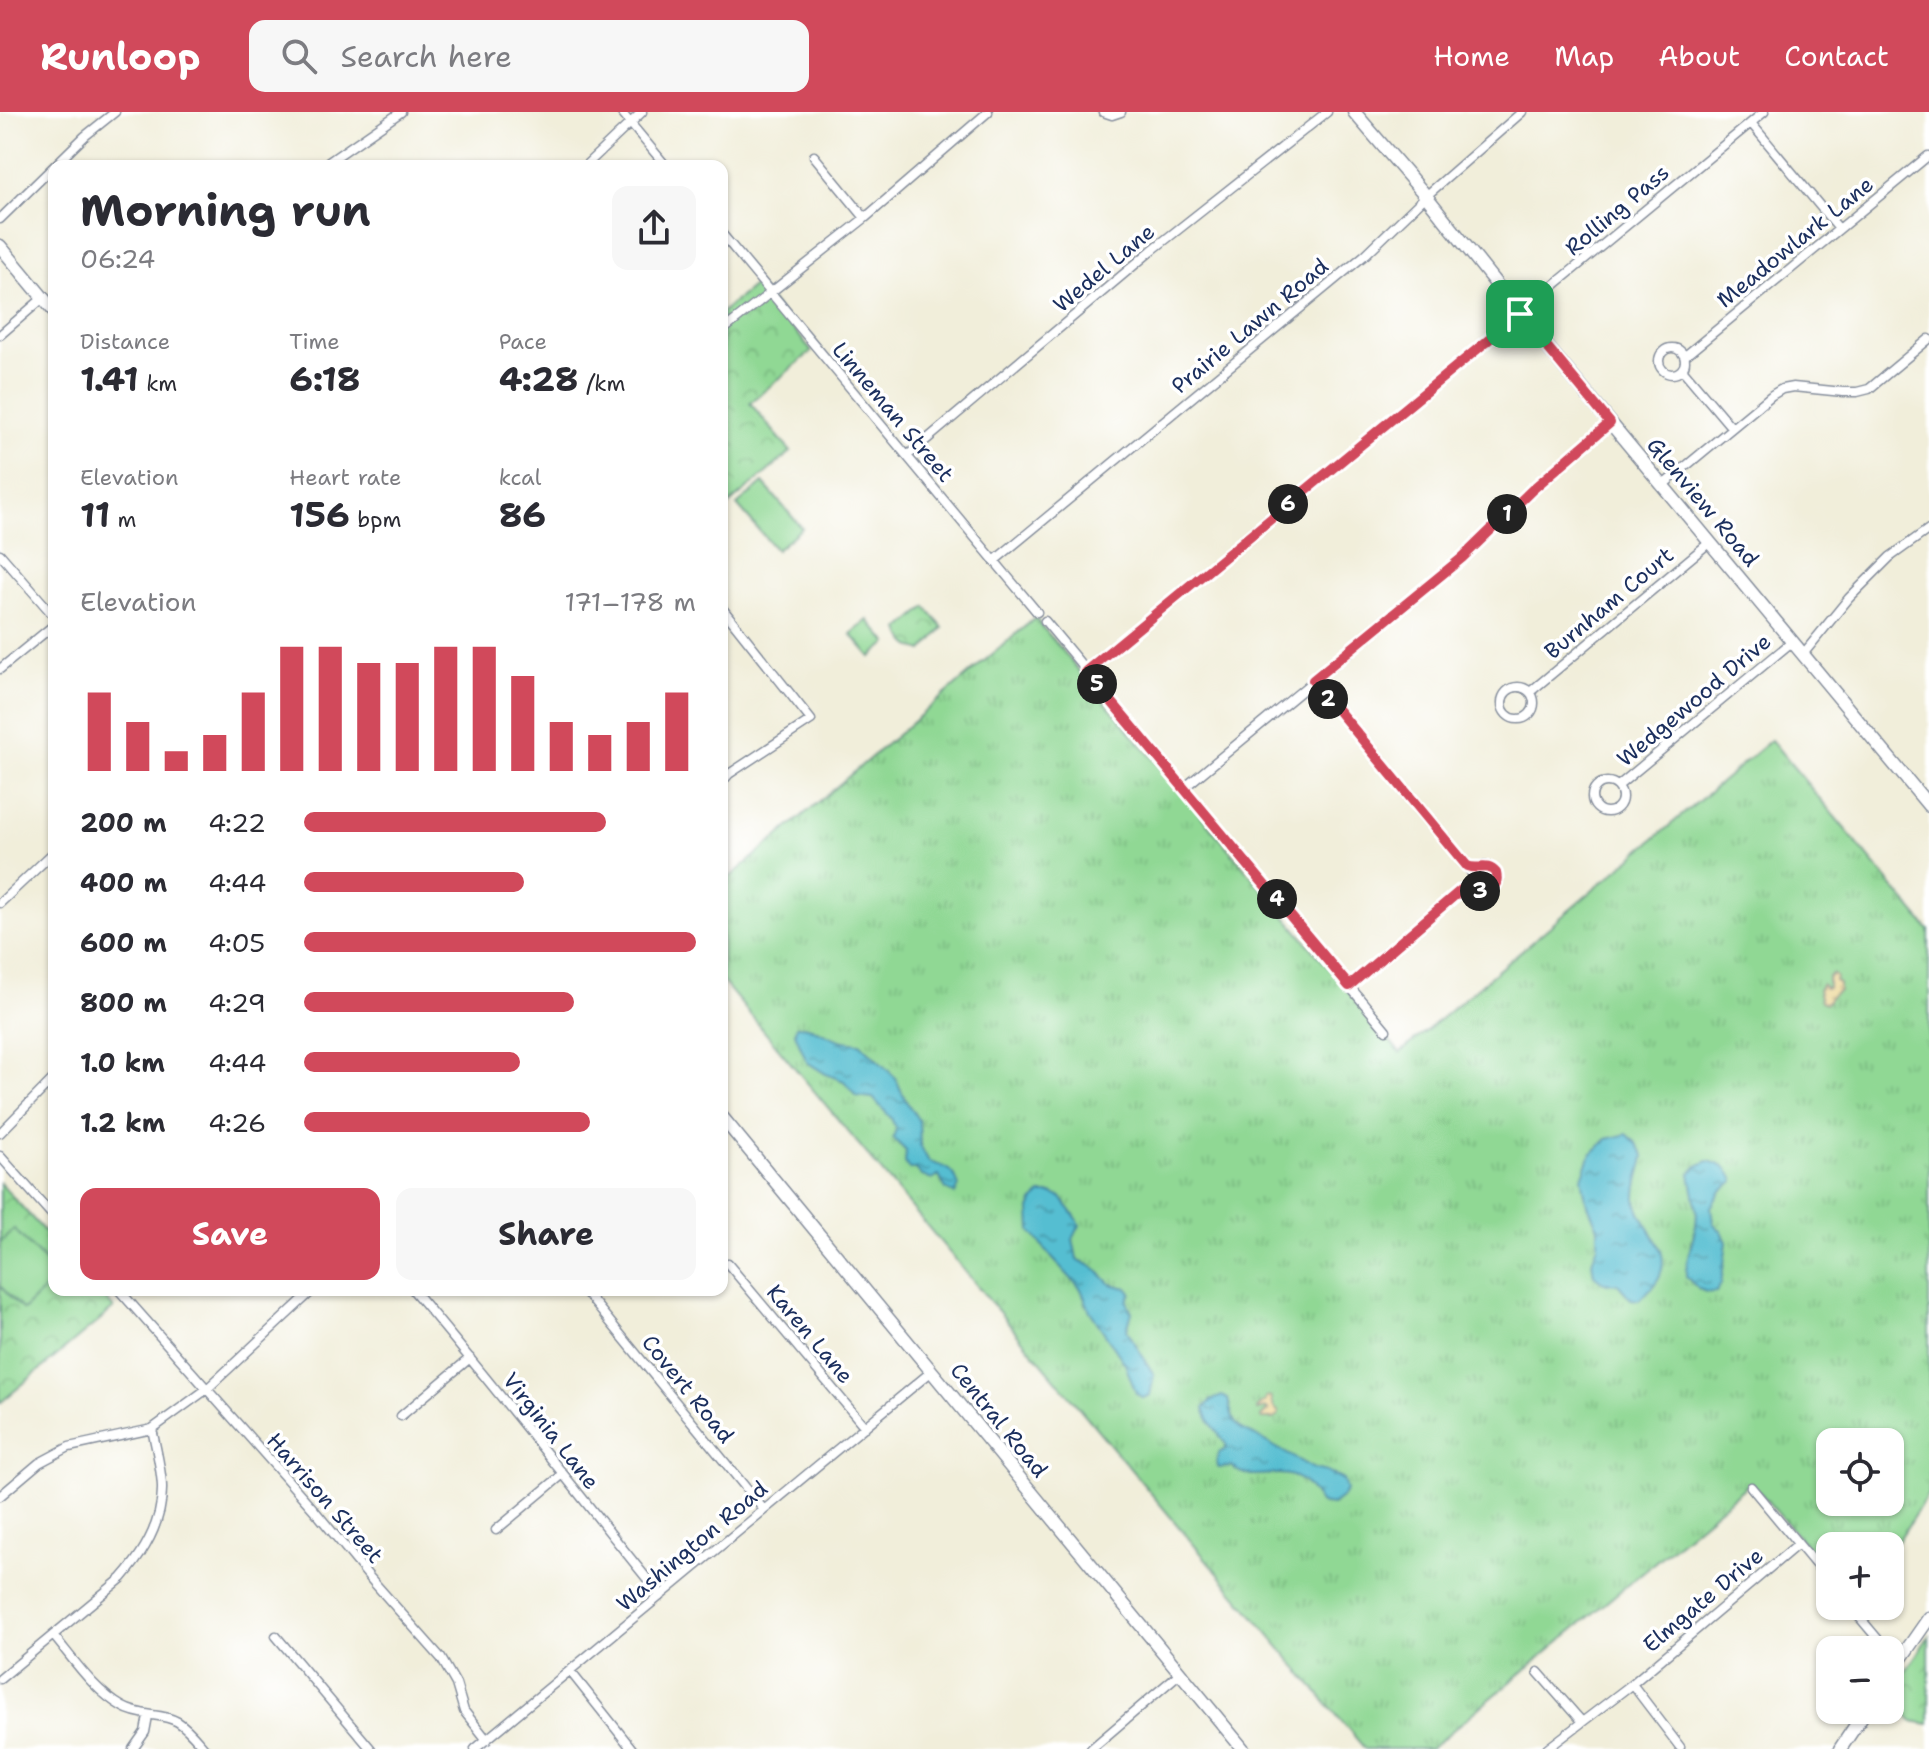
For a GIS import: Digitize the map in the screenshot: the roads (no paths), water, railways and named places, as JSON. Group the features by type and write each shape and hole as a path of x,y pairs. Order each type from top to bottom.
{"main road":[{"name":"Glenview Road","path":"1354,112 1929,806"},
{"path":"0,246 48,304"},
{"name":"Central Road","path":"728,1124 1243,1749"},
{"path":"1904,1646 1929,1618"},
{"path":"1840,1749 1857,1724"}],"street":[{"path":"60,160 115,112"},
{"path":"332,160 401,112"},
{"path":"621,112 661,160"},
{"path":"591,160 642,112"},
{"path":"728,326 865,218 988,112"},
{"path":"1103,112 1112,115 1121,112"},
{"name":"Wedel Lane","path":"907,456 1151,251 1327,112"},
{"name":"Prairie Lawn Road","path":"994,561 1366,254 1426,196 1522,112"},
{"name":"Rolling Pass","path":"1086,671 1764,112"},
{"path":"1751,123 1839,229"},
{"path":"1929,149 1929,156"},
{"path":"814,156 865,218"},
{"name":"Meadowlark Lane","path":"1732,428 1682,369 1675,374 1667,373 1660,367 1659,358 1663,351 1671,347 1685,356 1929,156"},
{"path":"0,219 48,172"},
{"name":"Linneman Street","path":"728,241 1037,612"},
{"path":"0,335 43,298"},
{"path":"1663,485 1782,389 1793,387 1857,392 1869,389 1929,339"},
{"path":"1682,369 1685,356"},
{"path":"1184,788 1462,558 1533,489 1610,423"},
{"path":"1804,653 1859,588 1890,557 1929,529"},
{"name":"Burnham Court","path":"1530,692 1710,542"},
{"path":"0,554 48,609"},
{"path":"728,616 811,720 728,775"},
{"path":"1045,621 1386,1030"},
{"path":"0,669 48,630"},
{"name":"Wedgewood Drive","path":"1618,786 1793,641"},
{"path":"1313,680 1473,875 1472,881 1349,986"},
{"name":"Burnham Court","path":"1518,686 1530,692 1535,701 1531,712 1521,719 1507,715 1502,702 1509,689 1518,686"},
{"path":"0,903 48,858"},
{"path":"1464,887 1489,891 1496,882 1496,873 1490,868 1467,866"},
{"path":"0,1133 48,1084"},
{"path":"0,1156 48,1210"},
{"name":"Karen Lane","path":"728,1264 865,1427"},
{"name":"Harrison Street","path":"124,1296 441,1658 456,1684 464,1711 487,1740"},
{"path":"0,1496 39,1463 69,1447 152,1429 207,1389 304,1296"},
{"name":"Virginia Lane","path":"418,1296 661,1596"},
{"name":"Covert Road","path":"589,1296 764,1510"},
{"path":"401,1416 470,1358"},
{"name":"Washington Road","path":"475,1749 932,1371"},
{"path":"0,1679 122,1578 149,1542 162,1488 152,1429"},
{"path":"496,1530 562,1475"},
{"path":"1751,1487 1816,1565"},
{"name":"Elmgate Drive","path":"1547,1749 1632,1684 1798,1544"},
{"path":"1861,1620 1873,1636"},
{"path":"53,1635 102,1693 126,1709 176,1720 205,1749"},
{"path":"276,1636 371,1749"},
{"path":"570,1671 632,1749"},
{"path":"1538,1672 1582,1722"},
{"path":"1091,1749 1180,1673"},
{"path":"1632,1684 1680,1747"},
{"path":"133,1749 145,1732 148,1716"}],"water":[{"path":"796,1026 860,1043 895,1077 919,1121 920,1145 929,1162 944,1167 954,1176 959,1186 955,1194 946,1189 939,1176 932,1180 916,1169 909,1169 905,1163 906,1151 893,1138 896,1129 891,1118 873,1098 856,1096 844,1081 807,1062 795,1033"},
{"path":"1627,1134 1644,1155 1636,1198 1642,1217 1659,1245 1663,1264 1659,1278 1640,1300 1631,1299 1618,1284 1604,1283 1594,1275 1592,1261 1598,1245 1598,1228 1586,1200 1582,1178 1591,1154 1607,1139"},
{"path":"1708,1161 1725,1168 1734,1182 1721,1191 1711,1207 1713,1223 1727,1242 1721,1284 1716,1292 1706,1292 1686,1276 1697,1218 1690,1173"},
{"path":"1041,1194 1061,1197 1078,1221 1080,1225 1073,1239 1077,1259 1095,1268 1111,1284 1127,1288 1131,1293 1127,1301 1132,1312 1127,1330 1154,1375 1150,1395 1143,1398 1136,1393 1125,1364 1090,1311 1081,1289 1031,1231 1030,1209"},
{"path":"1222,1396 1228,1399 1233,1417 1241,1428 1314,1469 1343,1480 1346,1490 1341,1498 1332,1505 1320,1503 1305,1483 1290,1475 1255,1475 1232,1466 1219,1468 1218,1455 1227,1446 1204,1408"}]}
